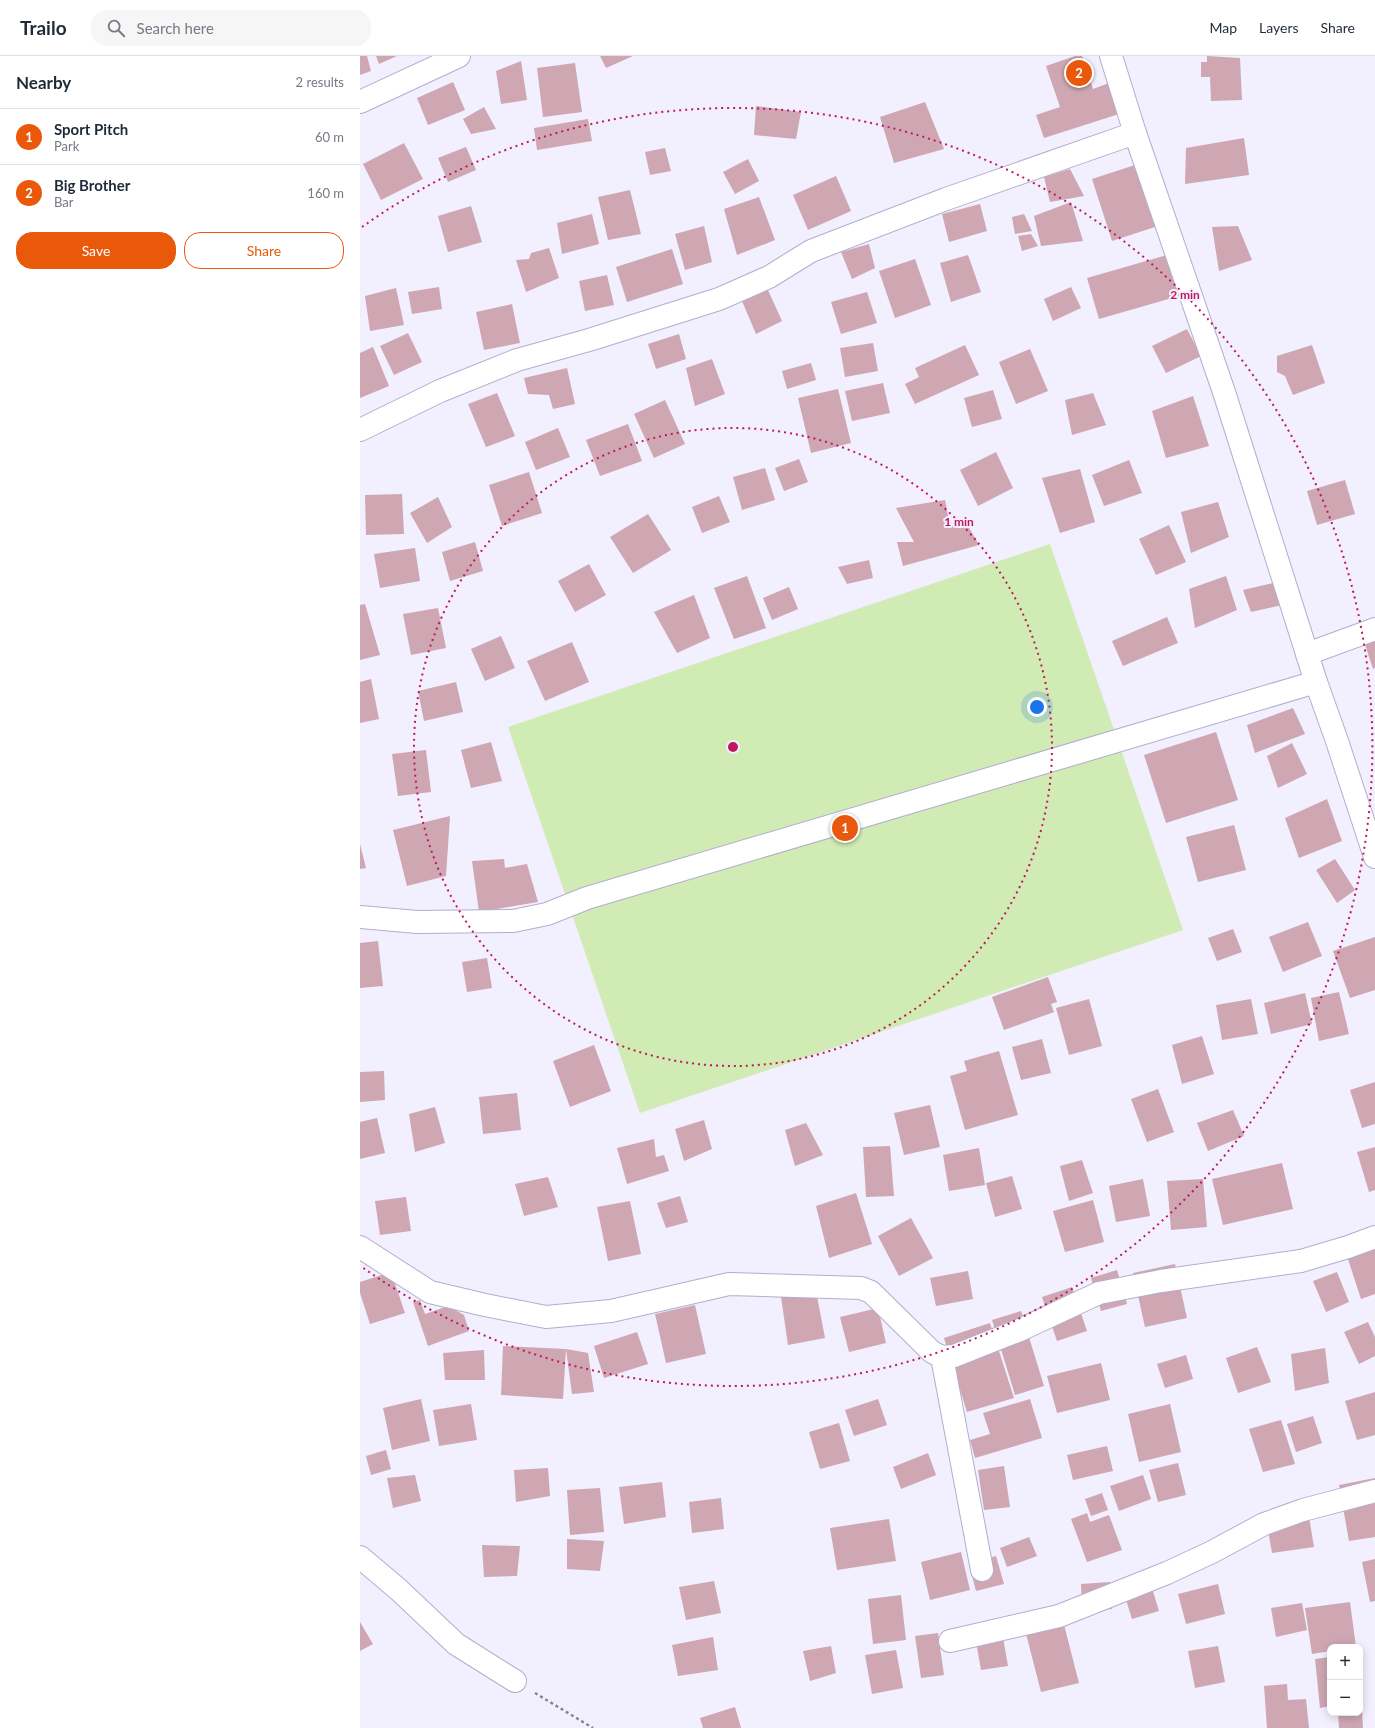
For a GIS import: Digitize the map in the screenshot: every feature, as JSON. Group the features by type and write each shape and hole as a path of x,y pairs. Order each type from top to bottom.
{"street":[{"path":"360,102 459,56"},
{"path":"1111,56 1134,133 1224,392 1316,682 1337,740 1375,857"},
{"path":"360,430 440,391 517,360 719,299 769,277 811,251 946,199 1134,133"},
{"path":"1307,654 1375,629"},
{"path":"360,917 417,922 514,921 546,914 587,898 1316,682"},
{"path":"360,1247 430,1292 484,1305 546,1317 611,1311 729,1284 861,1288 871,1292 932,1352 942,1356 954,1356 1020,1330 1099,1293 1161,1281 1301,1261 1348,1248 1375,1237"},
{"path":"942,1356 982,1570"},
{"path":"950,1641 1059,1616 1167,1574 1264,1524 1303,1510 1375,1491"},
{"path":"360,1556 400,1590 456,1644 515,1681"}],"path":[{"path":"515,1681 593,1728"}],"green space":[{"path":"1050,544 1183,930 640,1113 508,727"}],"building":[{"path":"360,56 367,56 371,71 360,75"},
{"path":"376,56 397,56 379,64"},
{"path":"600,56 633,56 606,68"},
{"path":"1075,56 1082,56 1093,89 1109,83 1119,114 1044,138 1036,115 1060,107 1046,66"},
{"path":"1207,56 1240,58 1242,100 1211,101 1210,77 1201,77 1201,62 1207,62"},
{"path":"521,61 527,100 501,104 496,71"},
{"path":"575,63 582,112 543,117 537,68"},
{"path":"453,82 465,110 428,125 417,98"},
{"path":"925,102 944,149 894,163 880,117"},
{"path":"756,106 801,112 796,139 754,135"},
{"path":"484,107 496,129 471,134 463,119"},
{"path":"588,119 592,141 537,150 534,128"},
{"path":"1244,138 1249,175 1185,184 1186,148"},
{"path":"404,143 423,179 381,200 363,164"},
{"path":"466,147 476,170 448,182 438,158"},
{"path":"665,148 671,171 650,175 645,152"},
{"path":"748,159 759,181 735,194 723,172"},
{"path":"1138,164 1158,226 1112,241 1092,179"},
{"path":"1070,169 1084,196 1050,202 1044,177"},
{"path":"836,176 851,211 808,230 793,195"},
{"path":"630,190 641,234 608,240 598,197"},
{"path":"759,197 775,240 737,255 724,209"},
{"path":"1071,202 1083,241 1041,246 1034,216"},
{"path":"980,204 987,231 949,242 942,214"},
{"path":"471,206 482,242 448,252 438,216"},
{"path":"592,214 599,244 562,254 557,223"},
{"path":"1024,214 1032,231 1015,234 1012,217"},
{"path":"704,226 712,262 685,270 675,234"},
{"path":"1238,226 1252,260 1219,271 1212,227"},
{"path":"1031,234 1038,246 1022,251 1018,236"},
{"path":"869,244 875,268 852,279 841,252"},
{"path":"549,248 559,278 526,292 516,260 529,259 531,253"},
{"path":"672,249 683,284 627,302 616,267"},
{"path":"968,255 981,292 951,302 940,263"},
{"path":"1167,255 1179,296 1099,319 1087,278"},
{"path":"915,259 931,305 895,318 879,271"},
{"path":"607,275 614,305 585,311 579,281"},
{"path":"439,287 442,309 412,314 408,292"},
{"path":"1071,287 1081,308 1053,321 1044,299"},
{"path":"396,288 404,325 370,331 365,296"},
{"path":"767,288 782,321 756,334 742,301"},
{"path":"867,292 877,323 841,334 831,302"},
{"path":"512,304 520,343 484,350 476,312"},
{"path":"1187,329 1201,356 1166,373 1152,346"},
{"path":"408,333 422,362 394,375 380,346"},
{"path":"679,334 686,359 656,369 648,344"},
{"path":"873,343 878,371 845,377 840,348"},
{"path":"965,345 979,375 915,404 905,384 919,377 915,368"},
{"path":"1312,345 1325,383 1293,395 1285,376 1277,372 1277,356"},
{"path":"373,347 389,386 360,398 360,353"},
{"path":"1030,349 1048,391 1016,404 999,362"},
{"path":"712,359 725,394 695,406 686,368"},
{"path":"811,363 816,380 787,389 782,371"},
{"path":"567,368 575,404 553,409 549,395 528,394 524,378"},
{"path":"883,383 890,413 852,421 845,391"},
{"path":"838,389 851,443 811,453 798,398"},
{"path":"993,390 1002,419 972,427 964,398"},
{"path":"497,393 515,436 486,447 468,404"},
{"path":"1093,393 1106,425 1072,435 1065,400"},
{"path":"1193,396 1209,446 1166,458 1152,411"},
{"path":"665,400 685,444 654,458 634,414"},
{"path":"628,424 642,461 600,476 586,440"},
{"path":"558,428 570,457 536,470 525,442"},
{"path":"996,452 1013,488 978,506 960,470"},
{"path":"799,459 808,482 784,491 775,468"},
{"path":"1129,460 1142,493 1104,506 1092,475"},
{"path":"765,468 775,500 742,510 733,477"},
{"path":"1080,469 1095,522 1060,533 1042,478"},
{"path":"529,472 542,513 502,526 489,485"},
{"path":"1345,480 1355,514 1317,525 1307,491"},
{"path":"402,494 404,534 366,535 365,495"},
{"path":"719,496 730,522 702,533 692,507"},
{"path":"438,497 452,527 427,543 410,513"},
{"path":"945,500 950,526 967,524 979,545 903,566 897,542 914,542 896,508"},
{"path":"1218,502 1229,537 1191,553 1181,512"},
{"path":"648,514 671,550 633,573 610,537"},
{"path":"1169,525 1186,562 1156,575 1139,539"},
{"path":"475,542 483,571 450,581 442,552"},
{"path":"415,548 420,581 380,588 374,554"},
{"path":"869,560 873,578 847,584 838,567"},
{"path":"589,564 606,595 575,612 558,581"},
{"path":"747,576 766,628 734,639 714,588"},
{"path":"1226,576 1237,610 1195,628 1189,589"},
{"path":"1277,582 1282,605 1251,612 1243,590"},
{"path":"789,587 798,609 772,620 763,598"},
{"path":"694,595 710,638 677,653 654,612"},
{"path":"365,604 380,655 360,660 360,605"},
{"path":"438,608 446,648 411,655 403,614"},
{"path":"1167,617 1178,643 1123,666 1112,641"},
{"path":"1375,625 1375,668 1373,669 1360,629"},
{"path":"501,636 515,668 485,681 471,649"},
{"path":"572,642 589,682 545,701 527,661"},
{"path":"371,679 379,719 360,723 360,682"},
{"path":"456,682 463,712 424,721 418,691"},
{"path":"1293,708 1305,734 1255,753 1247,725"},
{"path":"1216,732 1238,800 1166,823 1144,755"},
{"path":"491,742 502,781 471,788 461,750"},
{"path":"1292,743 1307,774 1278,788 1267,756"},
{"path":"426,750 431,792 398,796 392,754"},
{"path":"1327,799 1342,841 1299,858 1285,818"},
{"path":"450,816 446,876 407,886 393,830"},
{"path":"1234,825 1246,870 1198,882 1186,837"},
{"path":"360,844 366,868 360,869"},
{"path":"504,859 505,868 527,864 538,902 479,912 472,861"},
{"path":"1335,859 1355,890 1337,903 1316,870"},
{"path":"1308,922 1322,956 1283,972 1269,937"},
{"path":"1233,929 1242,952 1217,961 1208,938"},
{"path":"1375,937 1375,990 1350,998 1333,951"},
{"path":"378,941 383,986 360,988 360,943"},
{"path":"487,958 492,988 467,992 462,962"},
{"path":"1048,977 1057,1002 1051,1004 1054,1012 1004,1030 992,997"},
{"path":"1339,992 1349,1034 1319,1041 1311,998"},
{"path":"1305,993 1312,1024 1271,1034 1264,1003"},
{"path":"1089,999 1102,1046 1069,1055 1056,1008"},
{"path":"1251,999 1258,1034 1222,1040 1216,1005"},
{"path":"1202,1036 1214,1074 1182,1084 1172,1045"},
{"path":"1042,1039 1051,1073 1021,1080 1012,1047"},
{"path":"594,1045 611,1091 570,1107 553,1061"},
{"path":"999,1051 1018,1115 965,1130 950,1076 967,1071 964,1061"},
{"path":"384,1071 385,1100 360,1102 360,1072"},
{"path":"1375,1082 1375,1124 1362,1128 1350,1090"},
{"path":"1158,1089 1174,1132 1147,1142 1131,1099"},
{"path":"517,1093 521,1130 483,1134 479,1097"},
{"path":"930,1105 940,1147 904,1155 894,1113"},
{"path":"435,1107 445,1143 415,1152 409,1114"},
{"path":"1233,1110 1244,1136 1208,1151 1197,1123"},
{"path":"377,1118 385,1153 360,1159 360,1122"},
{"path":"704,1120 712,1149 684,1161 675,1129"},
{"path":"806,1123 823,1155 795,1166 785,1130"},
{"path":"654,1139 656,1157 664,1155 669,1171 627,1184 617,1148"},
{"path":"890,1146 894,1196 866,1197 863,1147"},
{"path":"1375,1147 1375,1190 1369,1192 1357,1152"},
{"path":"979,1148 985,1185 949,1191 943,1155"},
{"path":"1082,1160 1093,1193 1069,1201 1060,1166"},
{"path":"1282,1163 1293,1209 1223,1225 1212,1179"},
{"path":"1012,1176 1022,1209 995,1217 986,1183"},
{"path":"548,1177 558,1207 524,1216 515,1184"},
{"path":"1143,1179 1150,1216 1116,1222 1109,1186"},
{"path":"1203,1179 1207,1227 1171,1230 1167,1181"},
{"path":"856,1193 872,1244 829,1258 816,1206"},
{"path":"680,1196 688,1222 666,1228 657,1203"},
{"path":"406,1197 411,1231 380,1235 375,1201"},
{"path":"1093,1200 1104,1242 1065,1252 1053,1211"},
{"path":"630,1201 641,1254 608,1261 597,1207"},
{"path":"911,1218 933,1258 899,1276 878,1236"},
{"path":"1375,1238 1375,1294 1361,1299 1344,1247"},
{"path":"1175,1264 1187,1318 1145,1327 1133,1273"},
{"path":"1117,1270 1127,1304 1101,1311 1091,1278"},
{"path":"968,1271 973,1299 936,1306 930,1278"},
{"path":"391,1272 405,1313 370,1324 360,1293 360,1282"},
{"path":"1337,1272 1349,1302 1326,1312 1313,1281"},
{"path":"1072,1287 1087,1331 1057,1341 1042,1297"},
{"path":"816,1291 825,1338 788,1345 781,1297"},
{"path":"420,1300 425,1314 448,1306 464,1315 469,1331 428,1346 413,1302"},
{"path":"695,1305 706,1354 666,1363 655,1314"},
{"path":"878,1308 886,1343 849,1352 840,1317"},
{"path":"1021,1311 1044,1386 1015,1395 992,1320"},
{"path":"1368,1322 1375,1337 1375,1356 1359,1364 1344,1332"},
{"path":"990,1323 1014,1398 967,1412 944,1338"},
{"path":"637,1332 648,1364 604,1378 594,1346"},
{"path":"503,1346 566,1349 563,1399 501,1395"},
{"path":"1257,1347 1271,1382 1238,1393 1226,1358"},
{"path":"1325,1348 1329,1383 1295,1391 1291,1354"},
{"path":"566,1349 588,1353 594,1392 572,1394"},
{"path":"484,1350 485,1380 445,1380 443,1353"},
{"path":"1186,1355 1193,1379 1165,1388 1157,1364"},
{"path":"1101,1363 1110,1400 1057,1413 1047,1376"},
{"path":"1375,1392 1375,1435 1357,1440 1345,1401"},
{"path":"421,1399 430,1441 392,1450 383,1408"},
{"path":"878,1399 887,1425 854,1436 845,1410"},
{"path":"1030,1399 1042,1438 975,1458 970,1440 990,1434 983,1413"},
{"path":"471,1404 477,1440 439,1446 433,1410"},
{"path":"1170,1404 1181,1452 1139,1462 1128,1414"},
{"path":"1313,1416 1322,1443 1296,1452 1287,1424"},
{"path":"1281,1420 1295,1464 1263,1472 1249,1429"},
{"path":"839,1423 850,1461 820,1469 809,1432"},
{"path":"1107,1446 1113,1471 1073,1480 1067,1455"},
{"path":"386,1450 391,1469 371,1475 366,1456"},
{"path":"928,1453 936,1475 901,1489 893,1467"},
{"path":"1178,1463 1186,1495 1158,1502 1149,1470"},
{"path":"1004,1466 1010,1507 984,1510 978,1470"},
{"path":"548,1468 550,1496 516,1502 514,1470"},
{"path":"415,1475 421,1501 393,1508 387,1478"},
{"path":"1143,1475 1151,1499 1119,1511 1110,1486"},
{"path":"1375,1478 1375,1537 1349,1541 1339,1485"},
{"path":"662,1482 666,1517 624,1524 619,1487"},
{"path":"600,1488 604,1532 570,1535 567,1490"},
{"path":"1102,1493 1108,1510 1091,1516 1085,1499"},
{"path":"721,1498 724,1529 692,1533 689,1502"},
{"path":"1307,1505 1314,1547 1272,1553 1265,1512"},
{"path":"1087,1513 1090,1522 1109,1515 1122,1550 1087,1562 1071,1519"},
{"path":"889,1519 896,1561 837,1570 830,1528"},
{"path":"1029,1537 1037,1556 1007,1567 1000,1548"},
{"path":"567,1539 604,1541 600,1571 567,1569"},
{"path":"482,1545 520,1546 517,1576 484,1577"},
{"path":"961,1552 970,1590 930,1600 921,1562"},
{"path":"996,1556 1004,1584 976,1591 969,1564"},
{"path":"1375,1559 1375,1601 1370,1602 1362,1562"},
{"path":"1148,1575 1159,1611 1132,1619 1121,1584"},
{"path":"714,1581 721,1613 686,1620 679,1587"},
{"path":"1110,1582 1112,1609 1082,1611 1081,1584"},
{"path":"1218,1584 1225,1614 1186,1624 1178,1594"},
{"path":"901,1595 906,1640 873,1644 868,1599"},
{"path":"1350,1602 1356,1644 1327,1644 1327,1652 1312,1654 1305,1608"},
{"path":"1302,1603 1307,1630 1276,1637 1271,1608"},
{"path":"1062,1617 1079,1683 1041,1692 1024,1626"},
{"path":"360,1622 373,1644 360,1651"},
{"path":"1001,1626 1008,1666 981,1670 974,1630"},
{"path":"938,1633 944,1675 921,1678 915,1636"},
{"path":"713,1637 718,1670 678,1676 672,1645"},
{"path":"831,1646 836,1673 810,1681 803,1651"},
{"path":"1218,1646 1225,1682 1195,1688 1188,1651"},
{"path":"896,1650 903,1688 872,1694 865,1655"},
{"path":"1327,1657 1327,1707 1320,1708 1315,1659"},
{"path":"1287,1684 1288,1700 1306,1699 1309,1728 1267,1728 1264,1686"},
{"path":"735,1707 741,1728 703,1728 700,1718"},
{"path":"1338,1716 1362,1716 1363,1728 1339,1728"}],"place":[{"name":"Big Brother","path":"1079,73"},
{"name":"Sport Pitch","path":"845,828"}]}
